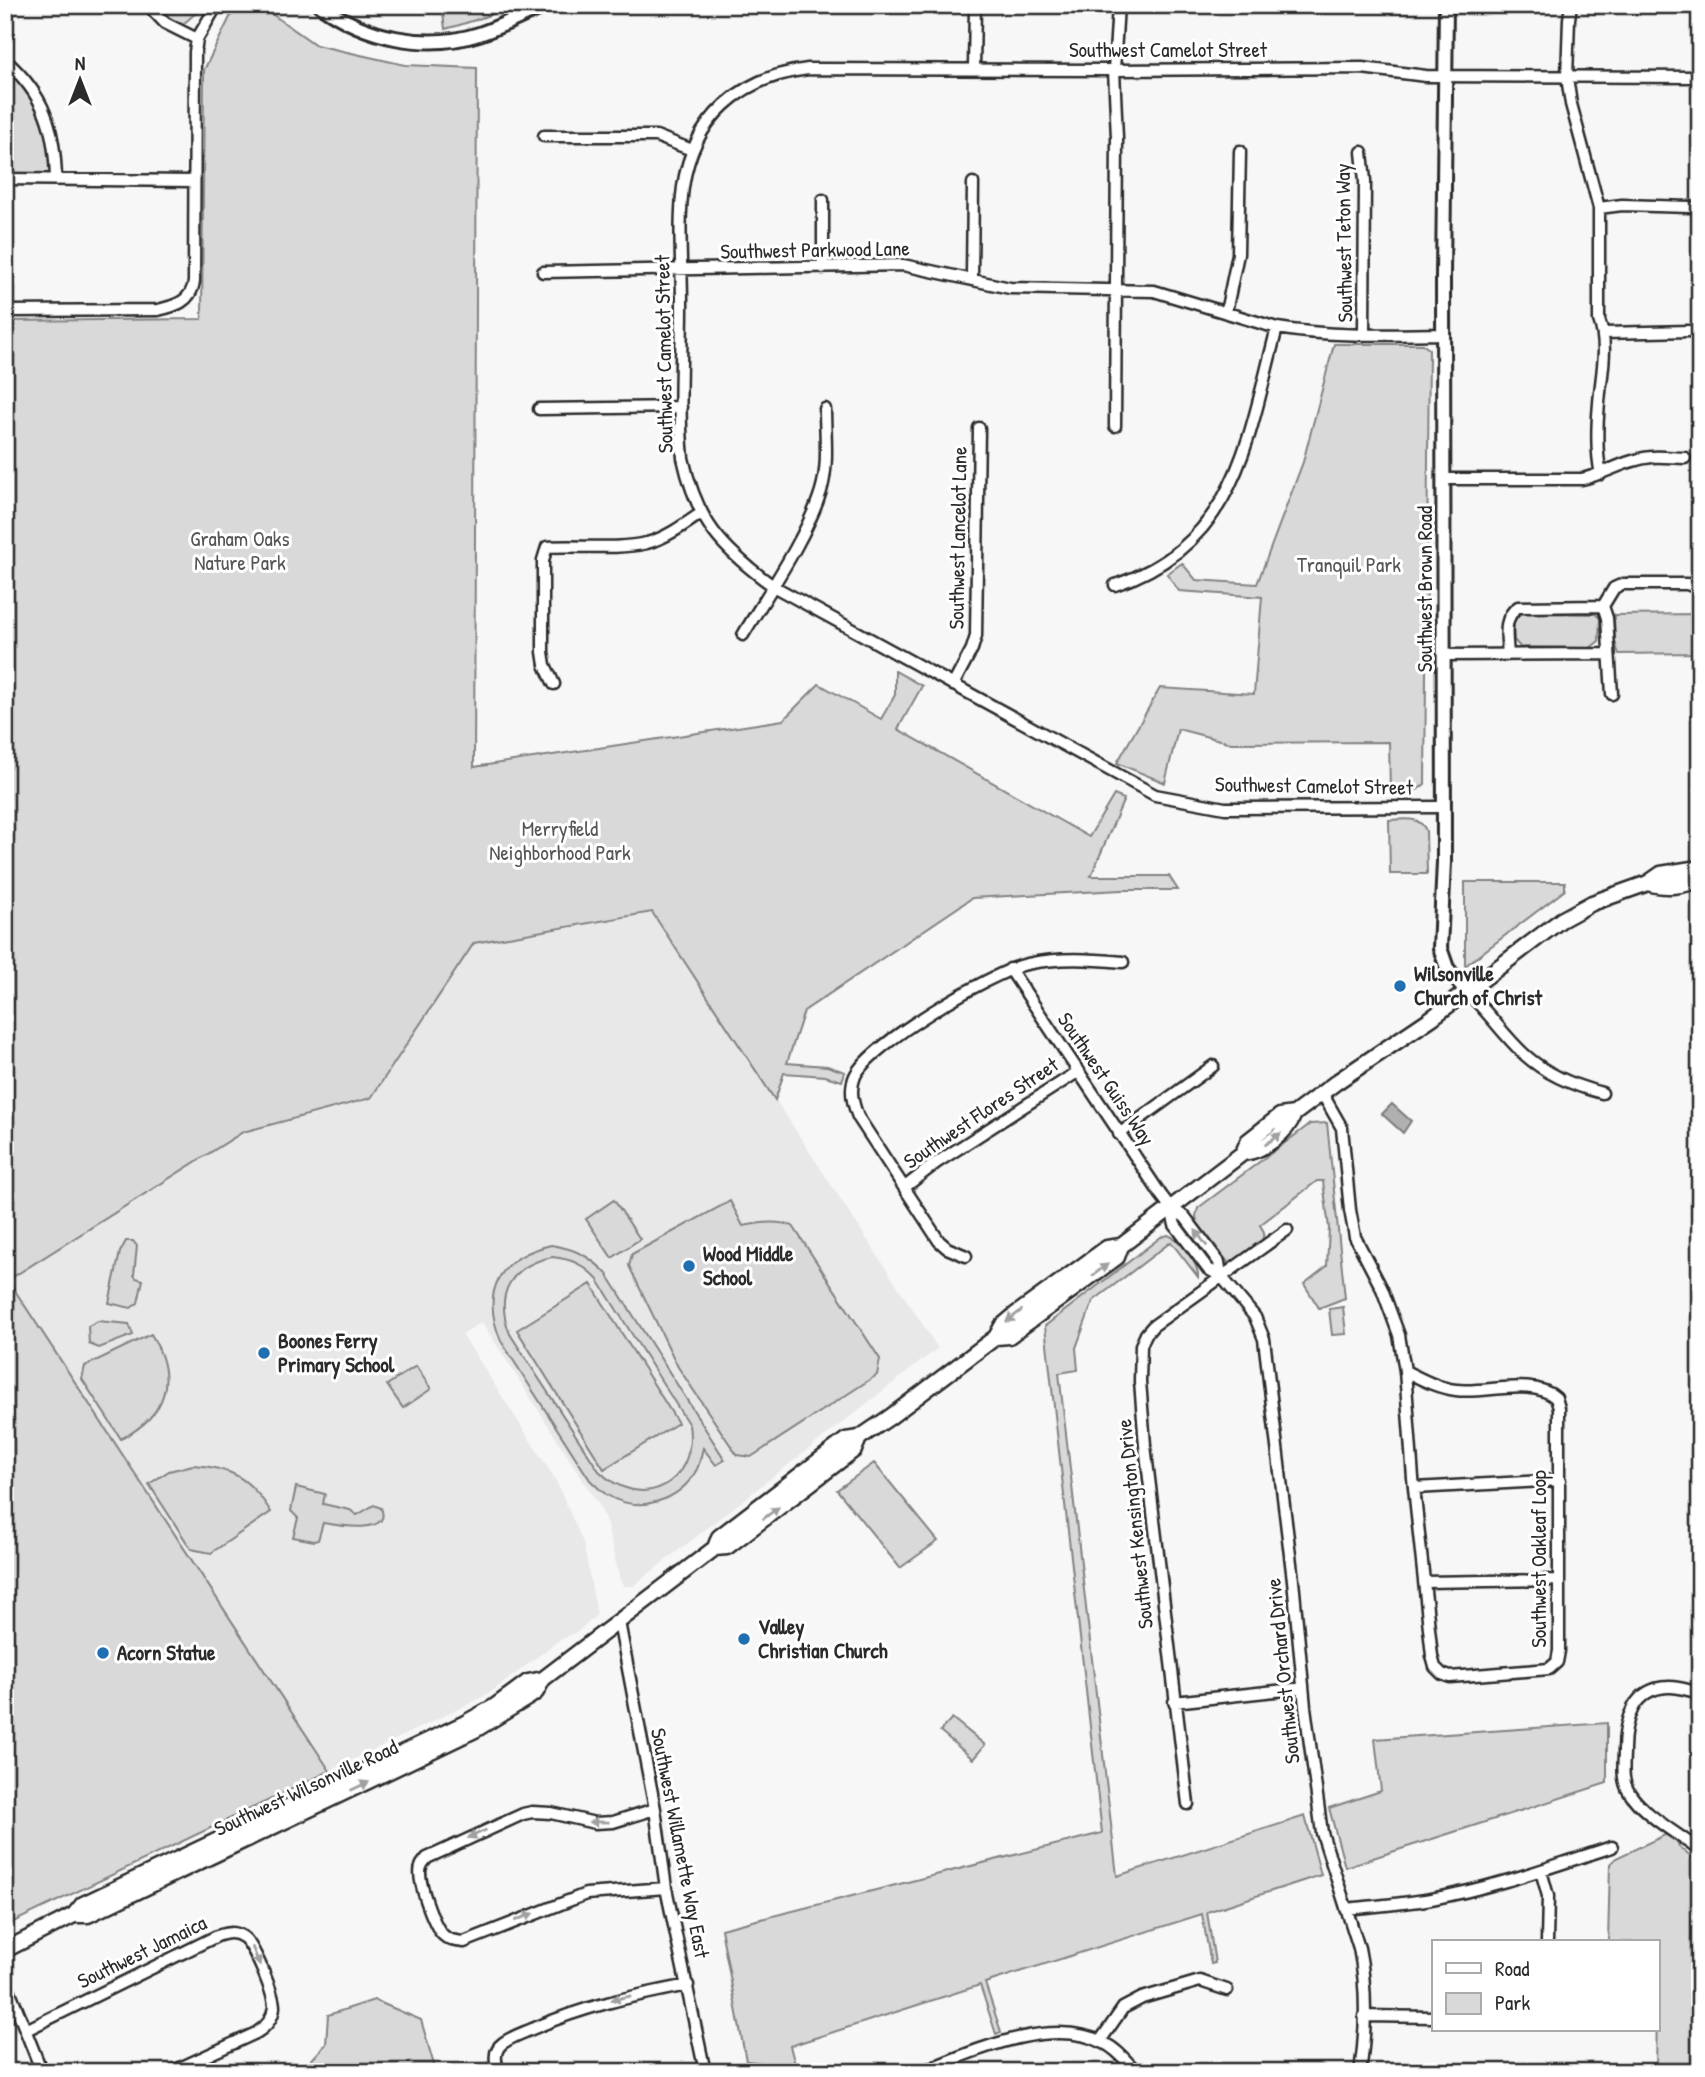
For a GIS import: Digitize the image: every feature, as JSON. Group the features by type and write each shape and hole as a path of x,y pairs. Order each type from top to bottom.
{"main road":[{"name":"Southwest Wilsonville Road","path":"5,1950 74,1915 83,1904 465,1723 494,1707 528,1682 543,1679 715,1548 727,1547 800,1492 854,1450 859,1438 922,1395 996,1338 1009,1336 1116,1257 1121,1246 1243,1153 1248,1141 1280,1116 1294,1114 1561,920 1592,903 1648,883 1661,874 1692,869 1700,875"}],"street":[{"path":"148,5 165,23 197,39"},
{"path":"5,310 158,310 182,303 190,294 194,282 194,69 197,39 217,5"},
{"path":"320,5 362,29 420,42 470,37 530,8 550,5"},
{"path":"974,69 975,5"},
{"path":"1115,426 1117,138 1114,71 1118,5"},
{"name":"Southwest Brown Road","path":"1446,5 1443,334 1445,655 1440,948 1447,968 1526,1056 1561,1078 1602,1093"},
{"path":"1571,5 1567,76 1571,104 1598,208 1599,320 1604,333 1604,375 1599,402 1601,474"},
{"path":"5,60 38,97 44,108 53,138 55,180"},
{"name":"Southwest Camelot Street","path":"1444,807 1225,808 1154,794 773,586 740,562 700,514 683,458 682,197 692,150 712,118 731,99 772,76 808,69 1114,71 1362,68 1426,76 1700,77"},
{"path":"544,136 656,136 692,150"},
{"path":"1226,312 1238,254 1240,151"},
{"name":"Southwest Teton Way","path":"1362,152 1365,181 1364,334"},
{"path":"5,179 193,181"},
{"path":"972,279 973,183"},
{"path":"823,200 823,268"},
{"path":"1598,208 1622,205 1690,207"},
{"name":"Southwest Parkwood Lane","path":"543,272 903,265 1010,288 1154,291 1277,328 1317,334 1443,334"},
{"path":"1115,585 1140,577 1178,553 1206,525 1227,493 1245,447 1277,328"},
{"path":"1604,333 1690,331"},
{"path":"539,409 681,407"},
{"path":"743,635 813,512 821,489 825,464 825,409"},
{"name":"Southwest Lancelot Lane","path":"953,685 976,636 979,428"},
{"path":"1444,479 1582,479 1652,457 1685,458"},
{"path":"554,684 545,665 543,652 543,560 547,547 632,545 649,542 676,530 700,514"},
{"path":"1612,694 1607,618 1603,606 1614,588 1623,584 1687,584 1700,589"},
{"path":"1508,655 1507,620 1518,607 1603,606"},
{"path":"1445,655 1609,654"},
{"path":"966,1256 947,1248 939,1241 858,1117 852,1095 853,1080 864,1063 912,1026 953,998 1010,970 1027,964 1056,960 1095,959 1123,962"},
{"name":"Southwest Guiss Way","path":"1010,970 1171,1208"},
{"path":"1119,1134 1213,1066"},
{"name":"Southwest Flores Street","path":"905,1187 936,1163 1079,1071"},
{"name":"Southwest Oakleaf Loop","path":"1322,1093 1342,1128 1354,1237 1391,1311 1399,1335 1435,1667 1442,1674 1459,1678 1549,1669 1557,1662 1560,1480 1559,1408 1556,1398 1549,1391 1532,1388 1459,1391 1424,1381 1405,1371"},
{"name":"Southwest Orchard Drive","path":"1171,1208 1185,1217 1219,1262 1221,1276 1255,1317 1264,1339 1322,1833 1362,1963 1364,2016 1360,2072"},
{"name":"Southwest Kensington Drive","path":"1188,1804 1145,1445 1139,1357 1146,1334 1153,1326 1287,1230"},
{"path":"1415,1488 1560,1480"},
{"path":"1424,1582 1559,1580"},
{"name":"Southwest Willamette Way East","path":"619,1622 655,1809 666,1888 705,2072"},
{"path":"1700,1693 1668,1687 1649,1692 1637,1702 1628,1715 1624,1744 1624,1777 1629,1794 1700,1851"},
{"path":"1174,1702 1303,1688"},
{"path":"655,1809 613,1822 596,1823 551,1813 523,1814 427,1858 421,1867 420,1881 437,1927 444,1936 453,1941 464,1942 586,1894 666,1888"},
{"path":"1346,1909 1431,1899 1541,1871 1612,1847"},
{"path":"1541,1871 1548,1896 1547,1940"},
{"name":"Southwest Jamaica","path":"26,2030 216,1936 236,1933 245,1938 252,1947 274,2006 271,2019 256,2033 171,2072"},
{"path":"5,1979 42,2072"},
{"path":"1100,2041 1123,2008 1142,1998 1200,1981 1227,1990"},
{"path":"499,2072 495,2054 501,2043 556,2019 612,2000 688,1985"},
{"path":"1364,2016 1432,2017"},
{"path":"921,2072 1001,2043 1060,2032 1100,2041 1137,2072"}],"shaded area":[{"path":"652,911 938,1348 633,1586 624,1586 600,1507 482,1322 462,1334 555,1479 583,1542 597,1615 577,1632 558,1641 479,1699 330,1771 7,1280 243,1132 371,1098 474,943"},
{"path":"1392,1104 1411,1121 1403,1133 1382,1114"}],"green space":[{"path":"156,5 205,5 182,25"},
{"name":"Graham Oaks Nature Park","path":"236,5 259,5 316,45 405,65 477,68 474,767 783,720 819,684 881,719 895,695 895,671 922,686 898,729 1089,837 1114,795 1124,799 1091,876 1169,876 1178,890 1122,890 972,898 804,1011 787,1063 827,1066 845,1072 842,1081 825,1076 784,1073 775,1100 652,912 474,943 371,1098 243,1132 8,1280 330,1771 5,1926 5,321 202,319 204,70"},
{"path":"442,5 522,5 445,29"},
{"path":"11,66 44,108 56,180 5,179 5,73"},
{"name":"Tranquil Park","path":"1334,344 1422,344 1429,349 1425,784 1417,790 1390,791 1389,742 1231,743 1178,729 1165,783 1117,763 1160,688 1254,694 1262,597 1179,591 1167,574 1182,563 1196,580 1257,584 1303,462"},
{"path":"1522,613 1595,614 1600,618 1599,641 1590,648 1520,647 1514,640 1514,628 1516,618"},
{"path":"1698,614 1699,653 1619,654 1615,643 1614,615"},
{"path":"1389,820 1416,820 1423,826 1426,831 1427,874 1390,874"},
{"path":"1465,882 1565,882 1565,890 1465,966"},
{"path":"1327,1123 1345,1298 1319,1308 1304,1284 1327,1266 1329,1228 1323,1181 1317,1181 1260,1225 1264,1232 1262,1242 1231,1266 1197,1222 1196,1216 1198,1208 1310,1124"},
{"path":"614,1200 640,1239 612,1258 586,1219"},
{"path":"730,1201 743,1226 774,1223 793,1226 880,1359 877,1375 751,1457 737,1455 678,1367 629,1266 632,1254"},
{"path":"1168,1235 1178,1241 1188,1253 1198,1277 1171,1242 1093,1301 1076,1348 1078,1370 1059,1373 1117,1876 1305,1816 1321,1875 1207,1912 1215,1963 1211,1964 1202,1914 985,1983 1001,2032 996,2034 980,1985 790,2046 797,2072 766,2063 746,2061 721,1929 1102,1833 1045,1326 1161,1237"},
{"path":"126,1241 133,1241 137,1246 134,1275 143,1280 138,1303 131,1308 109,1303 120,1252"},
{"path":"551,1245 568,1249 595,1262 607,1274 725,1460 716,1465 703,1448 697,1469 680,1490 657,1502 645,1504 619,1501 590,1480 501,1341 495,1323 494,1292 499,1279 507,1267 533,1251","holes":["552,1257 578,1264 598,1280 689,1425 689,1446 685,1463 676,1477 663,1486 632,1490 615,1484 599,1471 510,1334 504,1306 509,1284 525,1267"]},
{"path":"591,1284 678,1423 604,1469 517,1330"},
{"path":"1343,1307 1346,1334 1332,1335 1329,1309"},
{"path":"98,1321 129,1324 133,1335 99,1348 89,1344 88,1326"},
{"path":"151,1334 164,1366 166,1381 163,1394 149,1419 121,1439 82,1379 85,1366"},
{"path":"416,1366 431,1389 403,1408 387,1385"},
{"path":"874,1463 938,1541 900,1568 837,1490"},
{"path":"193,1465 219,1469 239,1477 255,1491 271,1512 211,1553 191,1549 149,1484 169,1471"},
{"path":"296,1487 325,1494 323,1504 350,1510 357,1515 374,1505 381,1508 382,1517 371,1526 323,1523 318,1540 314,1541 293,1537 298,1518 291,1511"},
{"path":"952,1718 985,1745 973,1759 940,1731"},
{"path":"1607,1723 1607,1783 1345,1867 1329,1808 1381,1791 1375,1739"},
{"path":"1667,1834 1674,1836 1679,1847 1700,1865 1700,2072 1656,2072 1657,2032 1660,2032 1660,1940 1608,1940 1610,1864 1616,1858"},
{"path":"374,2000 421,2020 436,2072 309,2072 306,2066 326,2044 328,2015"}],"place":[{"name":"Wilsonville Church of Christ","path":"1400,986"},
{"name":"Wood Middle School","path":"689,1266"},
{"name":"Boones Ferry Primary School","path":"264,1353"},
{"name":"Valley Christian Church","path":"744,1639"},
{"name":"Acorn Statue","path":"103,1653"}],"park label":[{"name":"Merryfield Neighborhood Park","path":"560,841"}]}
